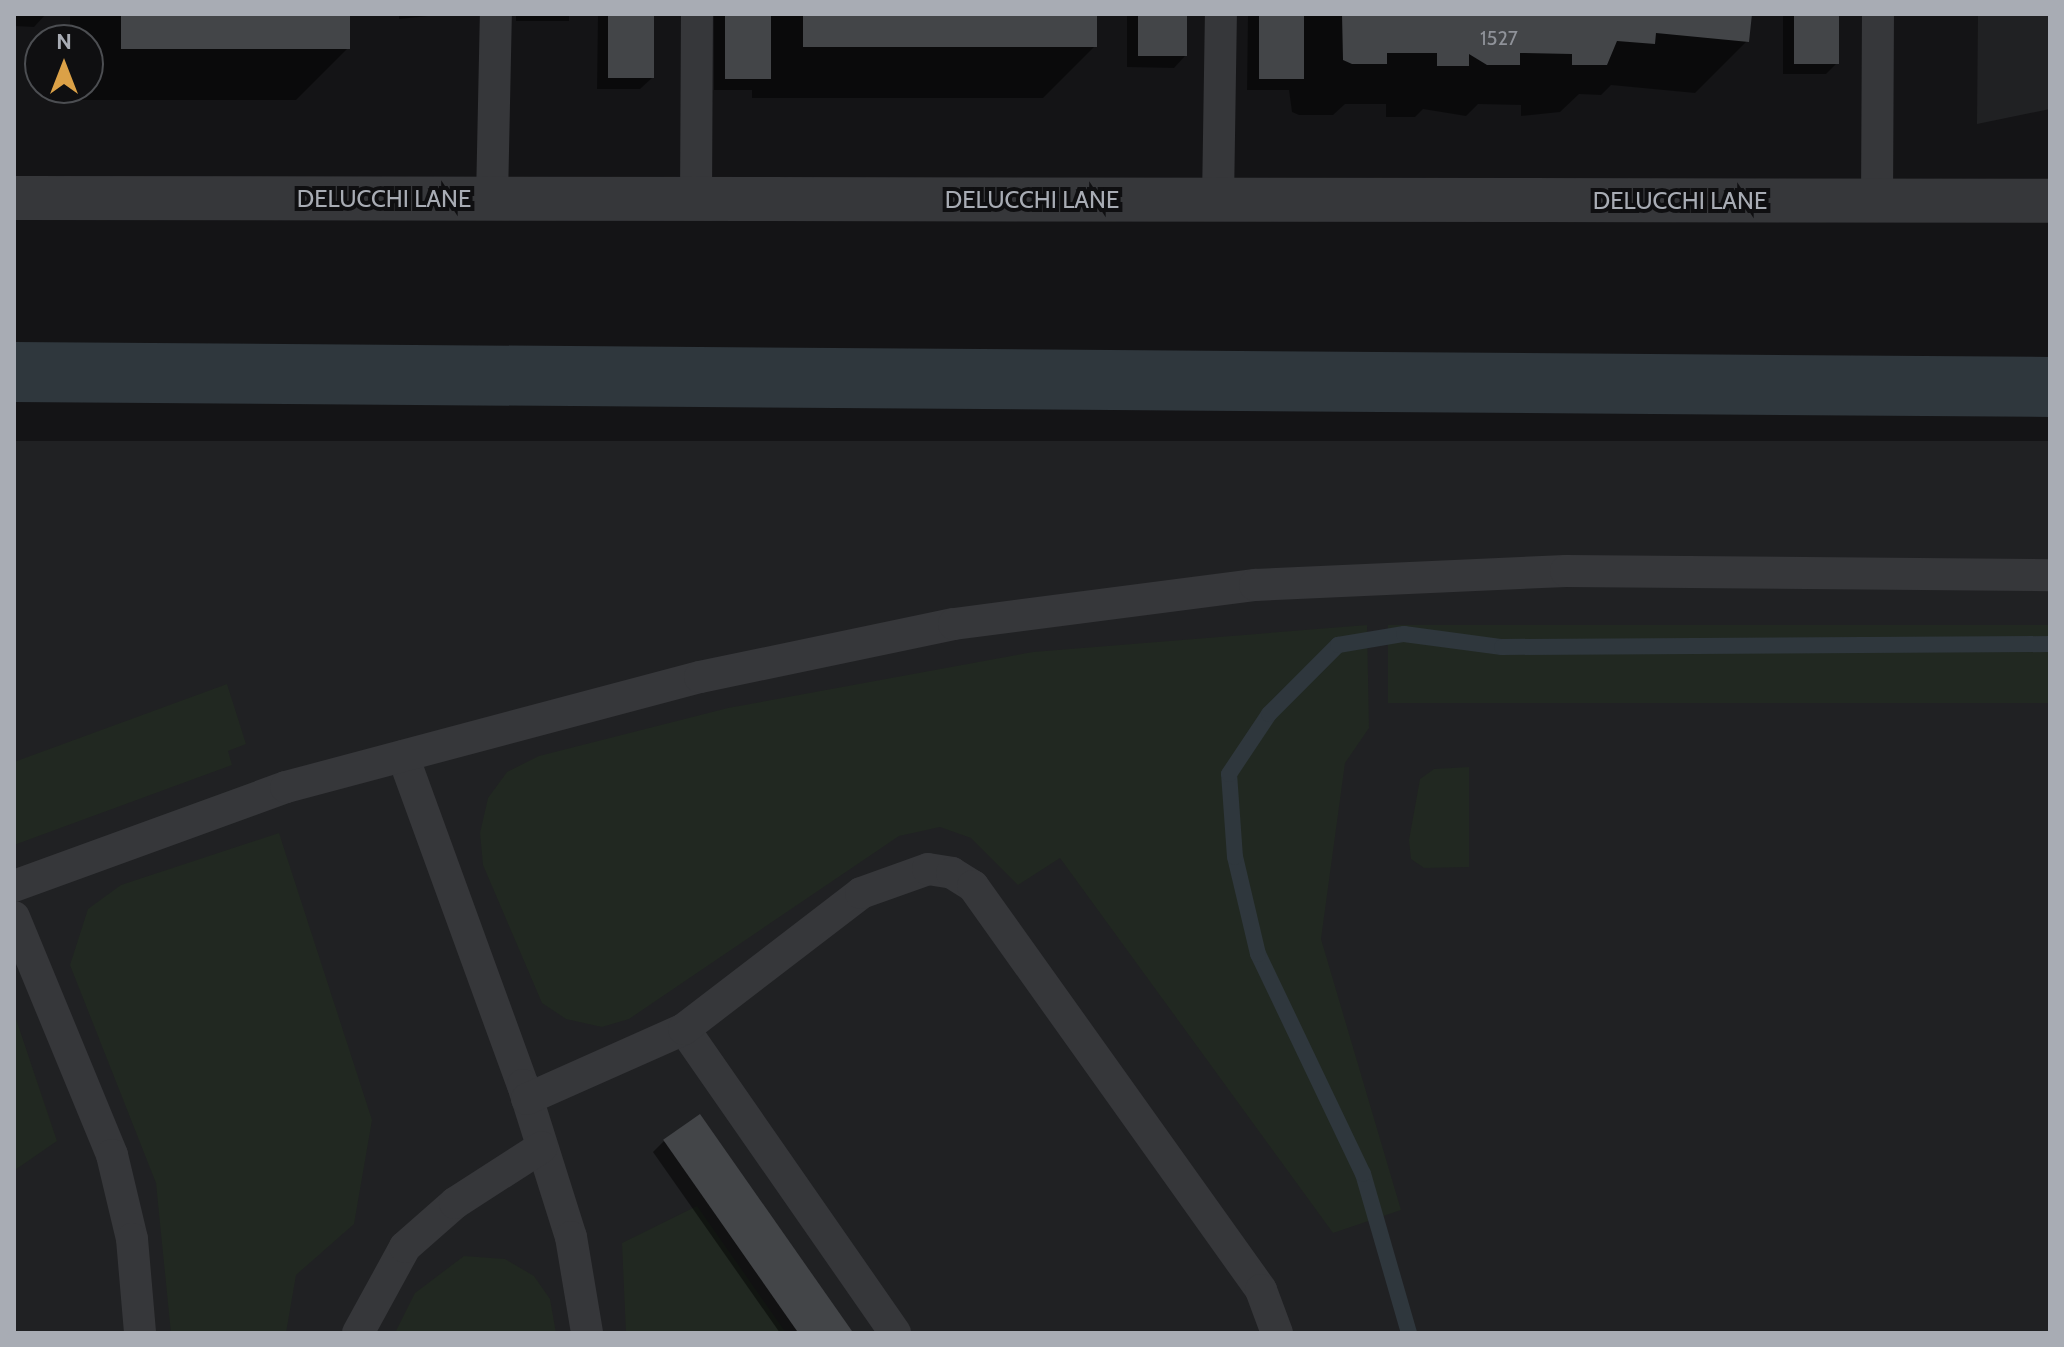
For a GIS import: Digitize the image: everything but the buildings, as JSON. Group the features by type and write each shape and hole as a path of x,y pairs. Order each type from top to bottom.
{"street":[{"name":"DELUCCHI LANE","path":"14,198 2050,201"}],"lane":[{"path":"492,199 496,14"},
{"path":"696,199 697,14"},
{"path":"1218,200 1221,14"},
{"path":"1877,201 1878,14"},
{"path":"14,886 286,787 700,677 954,624 1255,585 1566,571 2050,575"},
{"path":"403,756 527,1099 571,1237 587,1333"},
{"path":"527,1099 684,1029 861,893 928,869 952,873 973,886 1261,1290 1277,1333"},
{"path":"14,917 112,1155 132,1239 140,1333"},
{"path":"684,1029 895,1333"},
{"path":"358,1333 405,1247 455,1203 542,1147"}],"shaded area":[{"path":"1978,14 2050,14 2050,109 1977,124"},
{"path":"14,441 2050,441 2050,1333 14,1333"},
{"path":"1367,625 1369,728 1345,763 1321,939 1401,1210 1333,1233 1060,858 1018,885 971,838 940,827 899,836 629,1019 602,1027 566,1019 542,1003 483,865 480,833 488,798 507,772 539,756 728,708 1033,652"},
{"path":"1388,625 2050,625 2050,703 1388,703"},
{"path":"227,684 246,744 228,751 232,765 14,845 14,762"},
{"path":"1469,767 1469,867 1424,868 1411,859 1409,840 1420,779 1434,769"},
{"path":"279,833 372,1120 354,1224 296,1275 286,1333 171,1333 156,1183 70,965 88,909 121,885"},
{"path":"14,1013 57,1141 15,1170 14,1170"},
{"path":"697,1206 786,1333 626,1333 622,1243"},
{"path":"464,1256 505,1259 534,1276 550,1299 556,1333 395,1333 415,1293"}],"waterway":[{"path":"14,372 2050,387"},
{"path":"1409,1333 1363,1174 1258,954 1235,857 1229,774 1269,714 1338,645 1404,634 1502,647 2050,644"}]}
